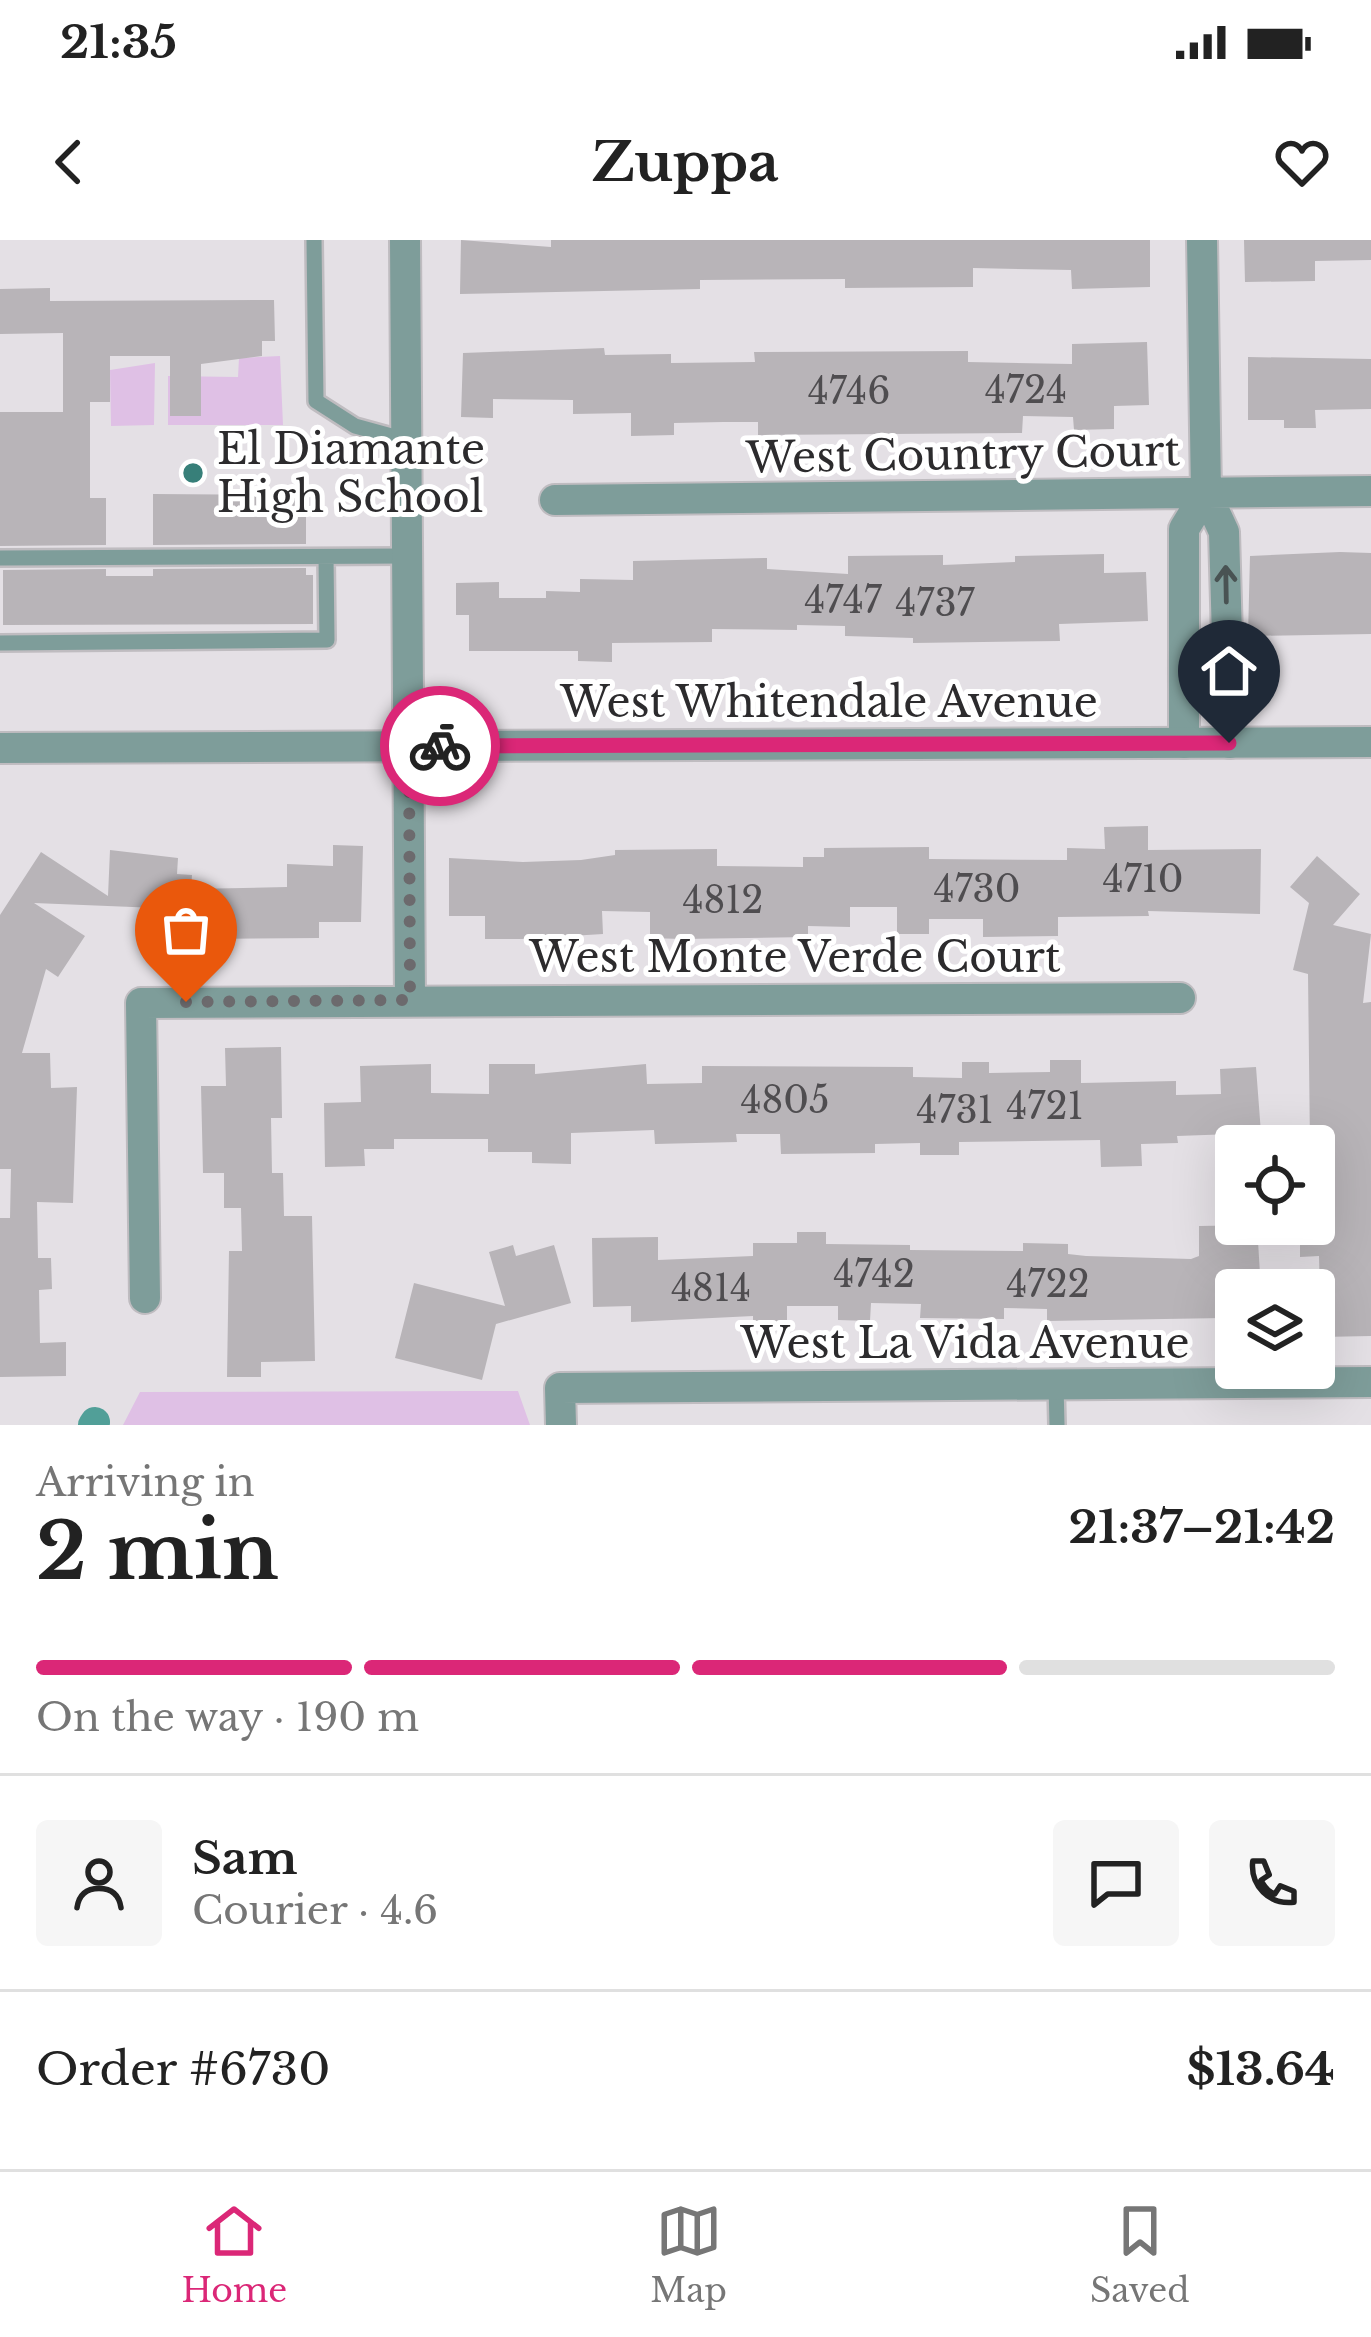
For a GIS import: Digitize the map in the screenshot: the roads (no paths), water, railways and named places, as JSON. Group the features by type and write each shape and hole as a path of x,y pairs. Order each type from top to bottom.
{"street":[{"path":"405,240 410,1000"},
{"path":"1202,240 1206,493 1224,532 1229,743"},
{"name":"West Country Court","path":"555,500 1371,491"},
{"path":"1184,743 1184,529 1206,493"},
{"name":"West Whitendale Avenue","path":"0,748 1371,742"},
{"name":"West Monte Verde Court","path":"146,1298 141,1003 1180,998"},
{"name":"West La Vida Avenue","path":"561,1425 560,1388 1371,1382"}],"lane":[{"path":"314,240 316,400 355,426 406,440"},
{"path":"0,643 327,640 326,556"},
{"path":"0,558 406,556"},
{"path":"1056,1385 1057,1425"}],"place":[{"name":"El Diamante High School","path":"193,473"}]}
